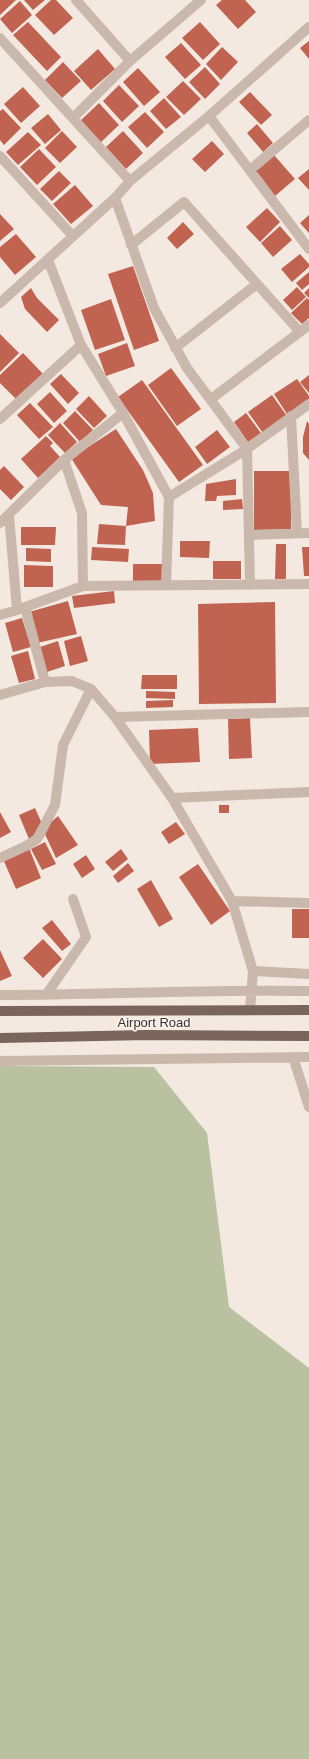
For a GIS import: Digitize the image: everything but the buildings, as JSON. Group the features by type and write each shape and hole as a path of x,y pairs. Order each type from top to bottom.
{"main road":[{"path":"0,1011 309,1010"},
{"name":"Airport Road","path":"0,1038 147,1035 309,1036"}],"street":[{"path":"90,0 79,4 130,61"},
{"path":"73,118 130,61 201,0"},
{"path":"0,303 48,260 72,235 114,198 130,181 209,116 309,27"},
{"path":"0,38 130,181"},
{"path":"209,116 309,248"},
{"path":"250,170 307,126"},
{"path":"0,156 4,167 72,235"},
{"path":"114,198 154,308 175,348 187,368 247,448 250,585"},
{"path":"131,245 184,202 300,332"},
{"path":"48,260 81,345 124,413 168,497 166,585"},
{"path":"175,348 257,284"},
{"path":"211,399 309,325"},
{"path":"0,419 81,345"},
{"path":"168,497 247,448 309,404"},
{"path":"0,523 64,460 124,413"},
{"path":"291,416 297,533"},
{"path":"64,460 82,512 83,586"},
{"path":"9,515 21,608 45,682"},
{"path":"250,535 309,533"},
{"path":"0,614 83,586 309,584"},
{"path":"0,695 45,682 72,681 91,689 115,717 172,798 232,901 253,971 250,1010"},
{"path":"0,858 26,846 37,839 41,832 55,805 63,745 91,689"},
{"path":"115,717 309,712"},
{"path":"172,798 309,792"},
{"path":"46,995 86,937 73,899"},
{"path":"232,901 309,903"},
{"path":"253,971 309,974"},
{"path":"0,995 251,990 309,991"},
{"path":"293,1057 309,1107"},
{"path":"0,1061 309,1057"}],"green space":[{"path":"0,1066 154,1067 207,1133 229,1307 309,1368 309,1759 0,1759"}]}
